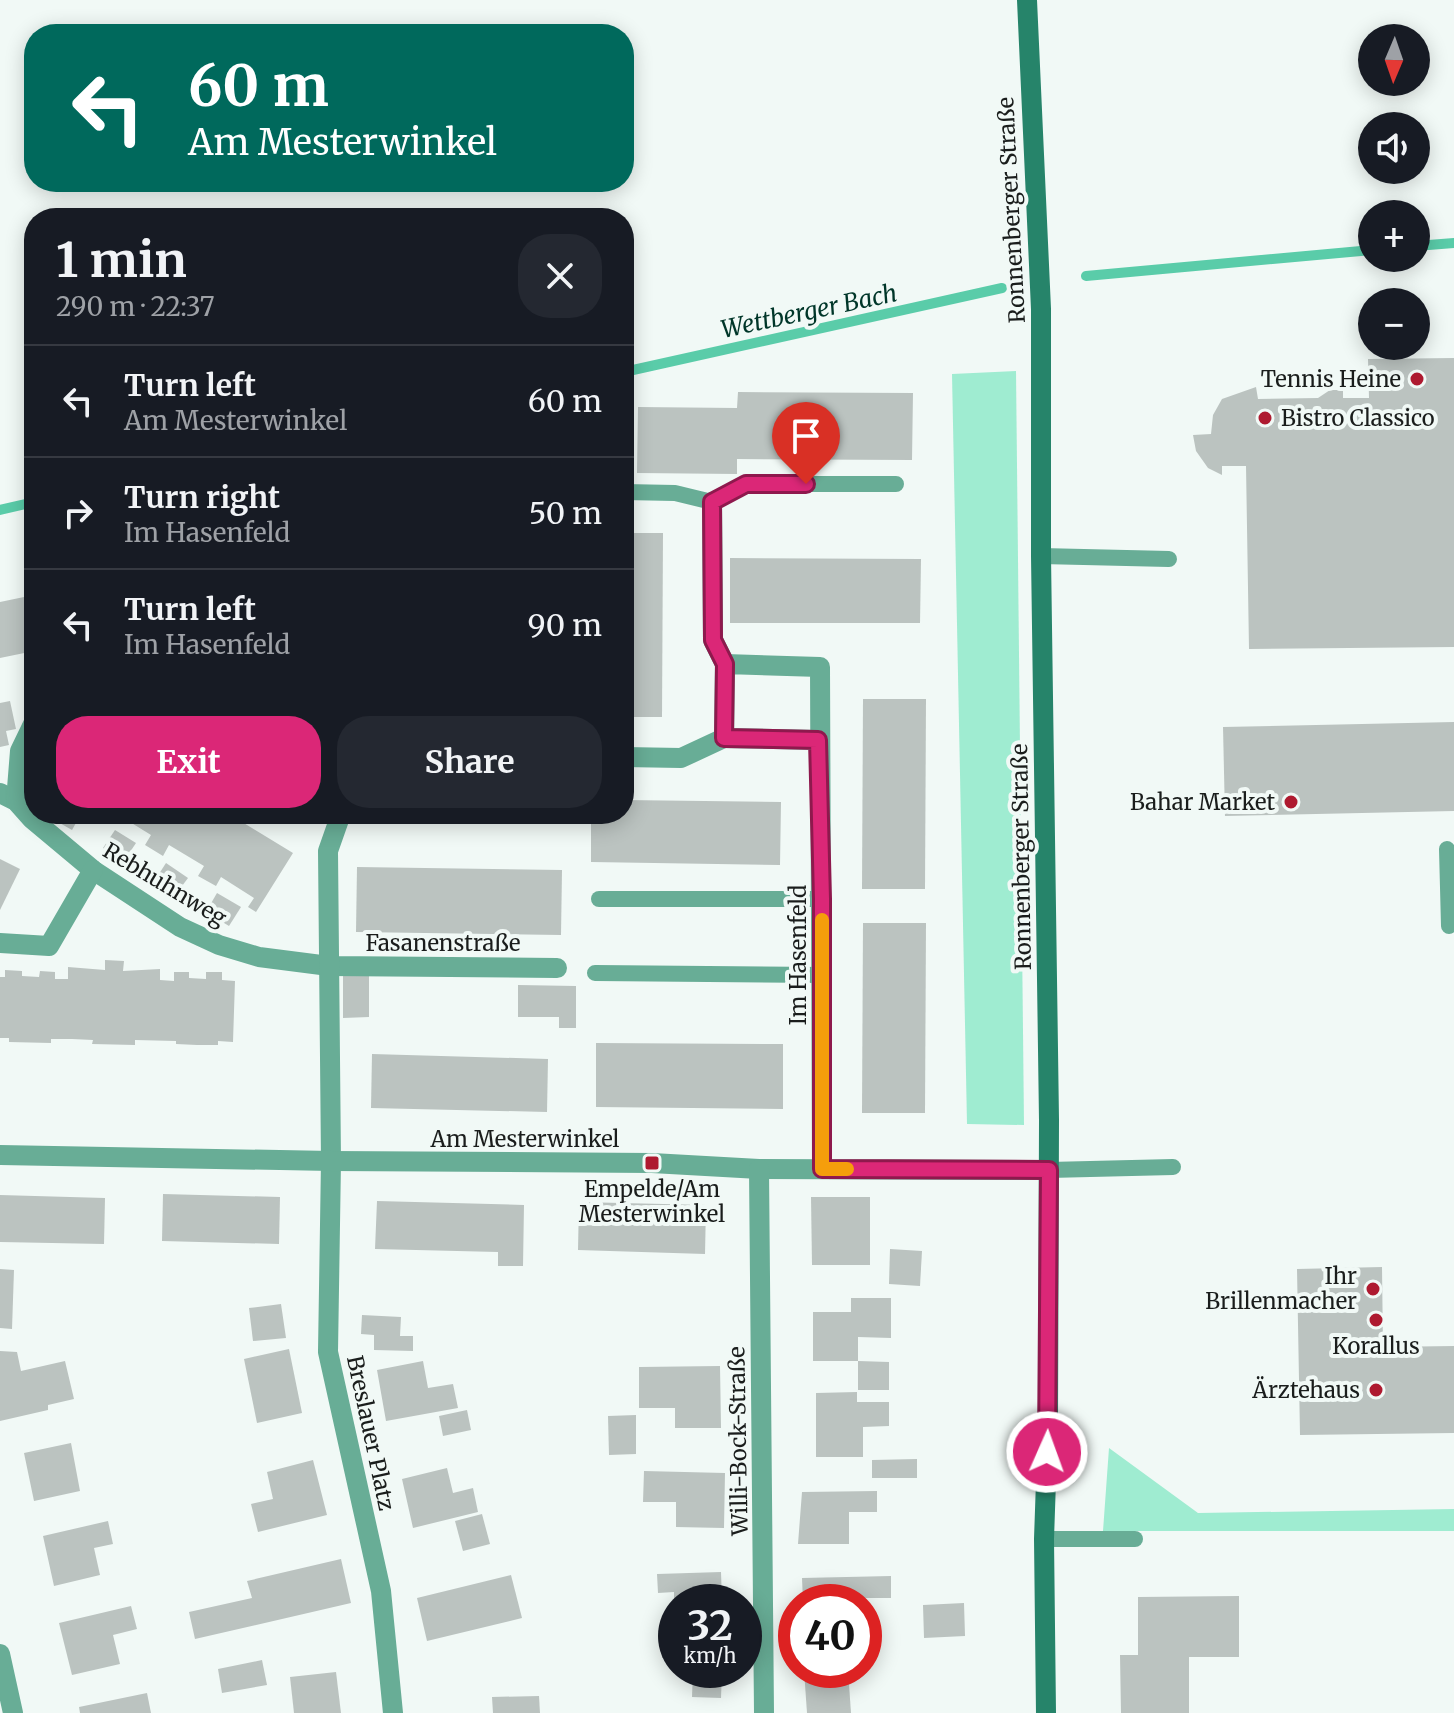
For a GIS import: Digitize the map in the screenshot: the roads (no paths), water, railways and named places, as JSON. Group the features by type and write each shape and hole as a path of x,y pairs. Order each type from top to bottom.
{"street":[{"name":"Ronnenberger Straße","path":"1027,0 1041,309 1049,1170 1048,1423 1044,1539 1046,1713"},
{"path":"712,502 713,640 725,664 724,738"},
{"name":"Im Hasenfeld","path":"725,664 820,667 822,1169"},
{"path":"634,757 681,758 724,738 818,740"},
{"path":"8,797 24,743"},
{"name":"Rebhuhnweg","path":"8,797 24,812"},
{"name":"Rebhuhnweg","path":"38,824 93,870 180,927 219,945 259,957 329,966"},
{"path":"331,1161 328,851 337,824"},
{"path":"0,943 49,946 93,870"},
{"name":"Fasanenstraße","path":"329,966 557,968"},
{"name":"Am Mesterwinkel","path":"0,1155 652,1163 759,1169 1049,1170"},
{"name":"Breslauer Platz","path":"331,1161 328,1352 381,1591 393,1713"},
{"name":"Willi-Bock-Straße","path":"759,1169 764,1713"},
{"path":"0,1654 13,1713"}],"lane":[{"path":"634,492 675,493 712,502 746,484 896,484"},
{"path":"1041,556 1169,559"},
{"path":"1447,849 1449,926"},
{"path":"599,899 822,899"},
{"path":"595,973 822,975"},
{"path":"1049,1170 1173,1167"},
{"path":"1044,1539 1135,1539"}],"waterway":[{"name":"Wettberger Bach","path":"1430,245 1454,243"},
{"name":"Wettberger Bach","path":"1086,276 1358,251"},
{"name":"Wettberger Bach","path":"634,370 1002,288"},
{"name":"Wettberger Bach","path":"0,510 24,504"}],"place":[{"name":"Tennis Heine","path":"1417,379"},
{"name":"Bistro Classico","path":"1265,418"},
{"name":"Bahar Market","path":"1291,802"},
{"name":"Empelde/Am Mesterwinkel","path":"652,1163"},
{"name":"Ihr Brillenmacher","path":"1373,1289"},
{"name":"Korallus","path":"1376,1320"},
{"name":"Ärztehaus","path":"1376,1390"}]}
